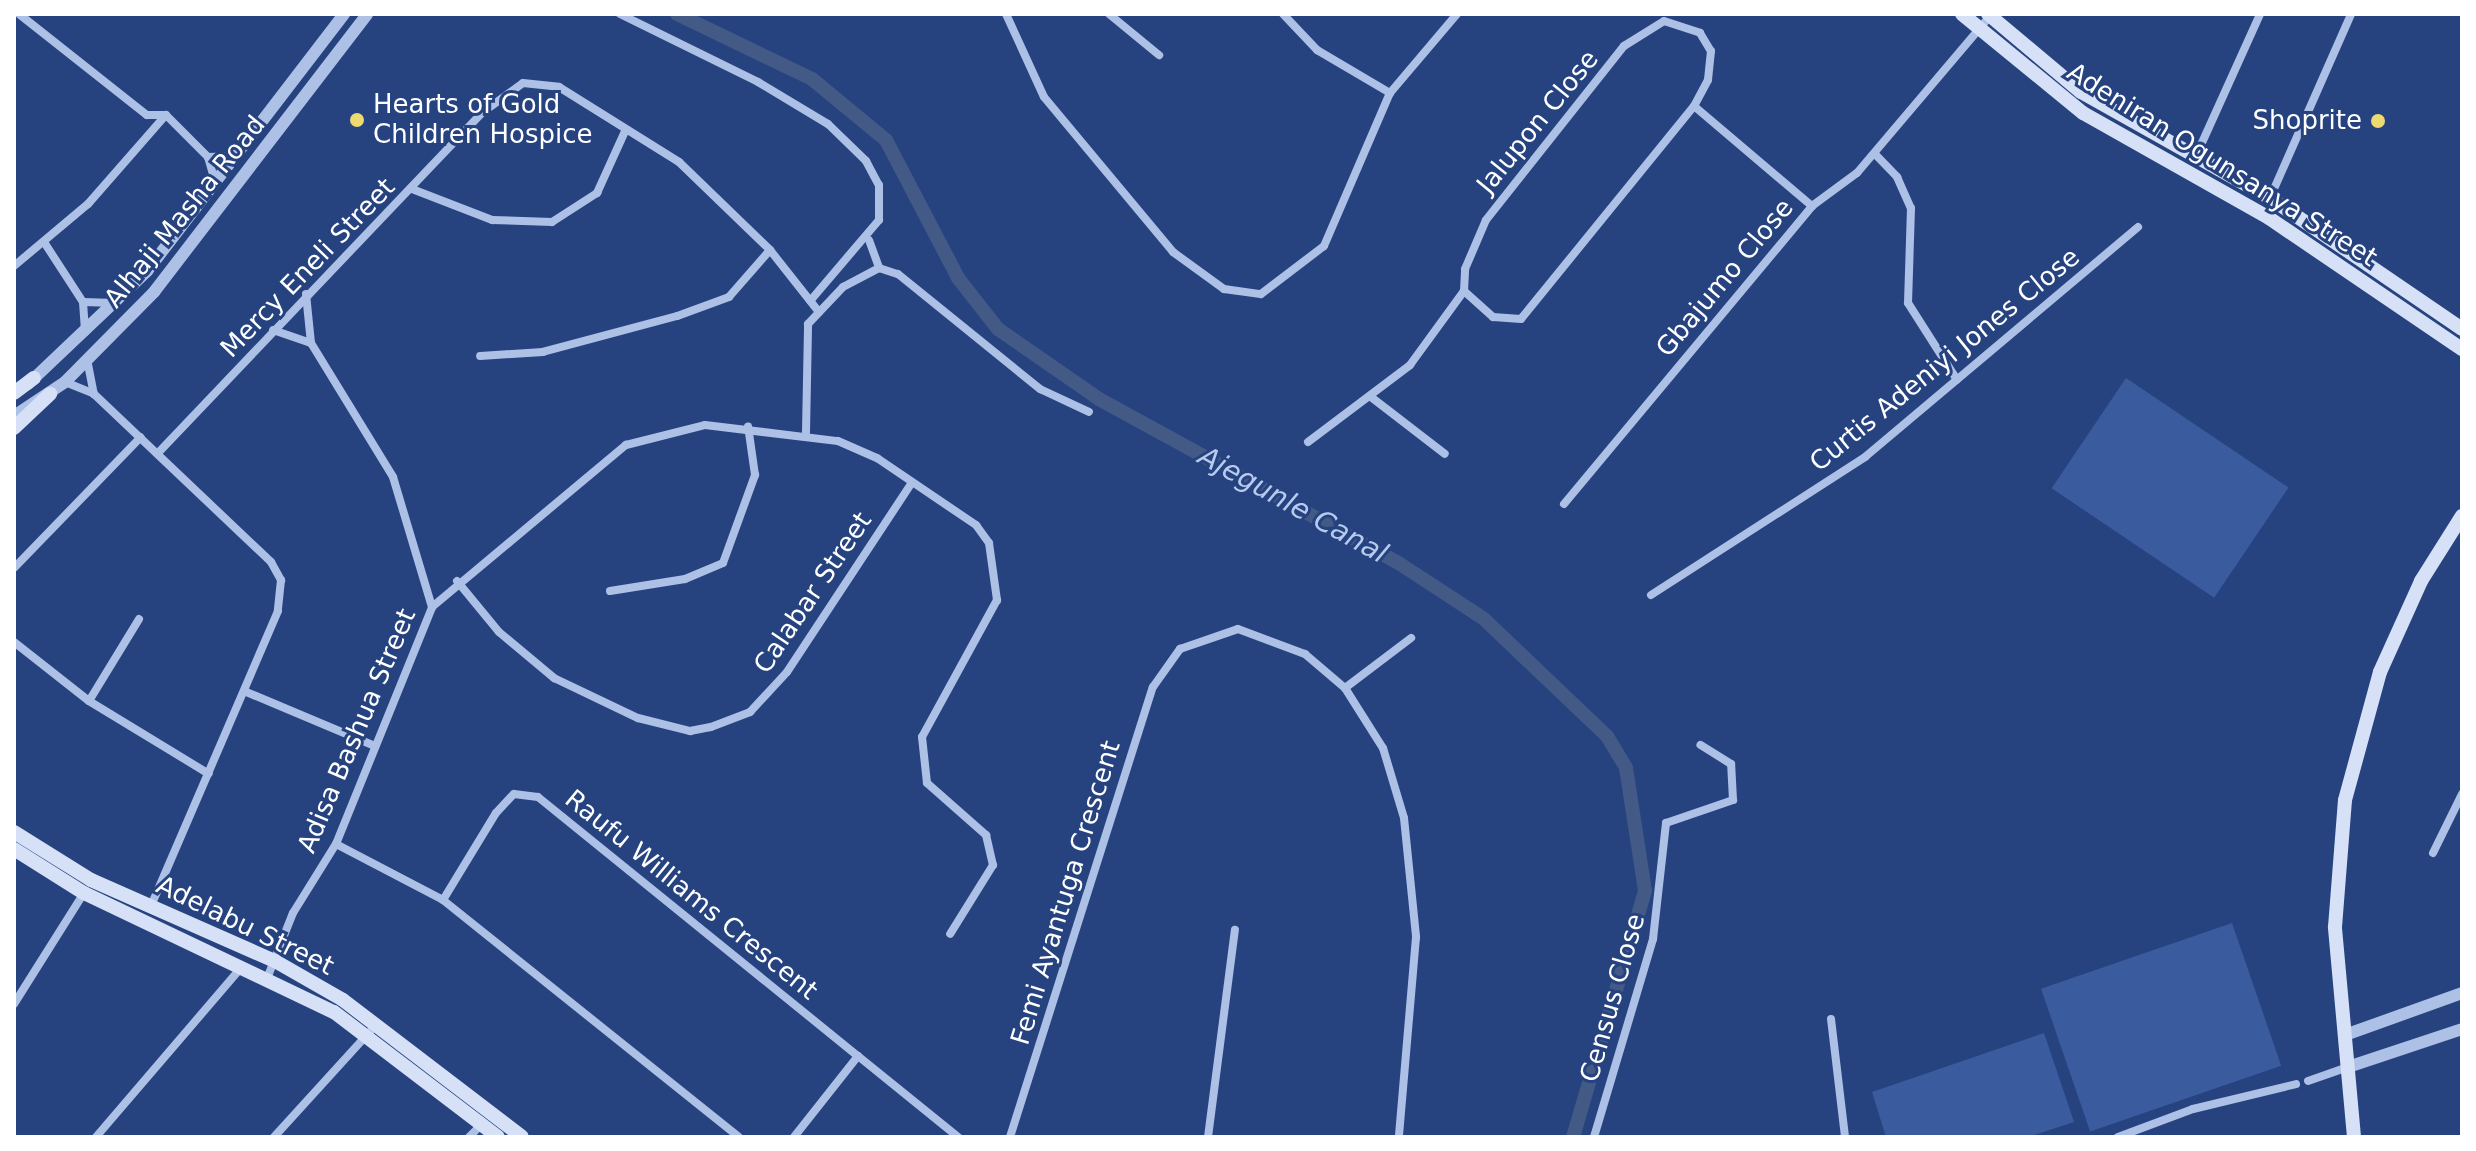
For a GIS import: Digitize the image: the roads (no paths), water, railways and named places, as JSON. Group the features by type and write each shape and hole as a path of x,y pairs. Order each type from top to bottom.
{"main road":[{"name":"Adeniran Ogunsanya Street","path":"1962,14 2083,113 2315,250 2462,349"},
{"name":"Adeniran Ogunsanya Street","path":"1989,15 2081,92 2270,198 2462,329"},
{"path":"2315,250 2325,235"},
{"path":"14,396 34,378"},
{"path":"14,428 50,394"},
{"path":"2354,1137 2335,927 2345,800 2380,672 2421,581 2462,516"},
{"name":"Adelabu Street","path":"14,832 148,914 373,1030"},
{"name":"Adelabu Street","path":"14,849 84,893 275,961 373,1030 487,1118 522,1137"},
{"name":"Adelabu Street","path":"487,1118 498,1137"}],"street":[{"path":"19,14 147,115 166,115 208,157 216,185"},
{"name":"Alhaji Masha Road","path":"34,378 115,303 216,185 344,14"},
{"name":"Alhaji Masha Road","path":"14,416 65,382 182,258 367,14"},
{"path":"620,14 828,124 879,185 883,202 869,240 810,301"},
{"path":"1006,14 1052,107 1173,252 1224,289 1261,294 1324,246 1390,93 1457,14"},
{"path":"1109,14 1159,55"},
{"path":"1283,14 1317,50 1390,93"},
{"path":"2196,156 2260,14"},
{"path":"2270,198 2351,14"},
{"name":"Gbajumo Close","path":"1564,504 1812,206 1875,154 1989,15"},
{"name":"Jalupon Close","path":"1308,442 1410,365 1464,291 1465,269 1499,199 1647,27 1664,21 1707,39 1713,62 1694,106 1521,319 1493,317 1464,291"},
{"name":"Mercy Eneli Street","path":"158,453 306,294 412,189 483,112 523,83 559,87 700,180 770,250 819,312"},
{"path":"1694,106 1812,206"},
{"path":"15,264 44,242 122,170 166,115"},
{"path":"412,189 492,220 552,222 597,193 626,129"},
{"path":"1875,154 1897,177 1911,208 1908,303 1957,380"},
{"path":"208,157 239,156"},
{"name":"Curtis Adeniyi Jones Close","path":"1651,595 1815,493 1957,380 2138,227"},
{"path":"869,240 879,268"},
{"path":"44,242 83,302 85,332"},
{"path":"480,356 543,352 677,316 729,297 770,250"},
{"path":"806,432 808,324 843,287 879,268 898,274 1040,389 1089,412"},
{"path":"306,294 311,343 393,477 432,607"},
{"path":"83,302 115,303"},
{"path":"273,330 311,343"},
{"path":"87,359 94,394"},
{"path":"65,382 94,394 141,437 281,580 278,611 148,914"},
{"path":"1371,397 1445,454"},
{"path":"610,591 685,579 723,563 755,475 748,426"},
{"name":"Adisa Bashua Street","path":"268,976 293,913 336,844 432,607 457,581 626,445 661,431 748,426 806,432 877,458 911,484 976,525 998,578 988,627 922,737 927,783 986,835 993,865 950,934"},
{"path":"14,568 141,437"},
{"name":"Calabar Street","path":"457,581 499,632 554,678 638,718 690,731 711,727 750,712 787,672 911,484"},
{"path":"89,701 139,619"},
{"name":"Femi Ayantuga Crescent","path":"1010,1137 1118,780 1153,687 1180,649 1205,634 1238,629 1270,635 1345,688 1383,748 1404,818 1416,937 1399,1137"},
{"path":"1345,688 1411,638"},
{"path":"14,642 89,701 209,774"},
{"path":"244,691 375,746"},
{"name":"Census Close","path":"1594,1137 1659,910 1666,823 1733,800 1731,764 1701,745"},
{"name":"Raufu Williams Crescent","path":"443,900 496,813 514,794 538,797 858,1056"},
{"path":"2433,853 2462,794"},
{"path":"336,844 443,900 739,1137"},
{"path":"14,1004 84,893"},
{"path":"1208,1137 1235,930"},
{"path":"96,1137 243,965"},
{"path":"2345,1035 2462,993"},
{"path":"1831,1019 1845,1137"},
{"path":"2308,1081 2462,1029"},
{"path":"274,1137 373,1030"},
{"path":"795,1137 858,1056 958,1137"},
{"path":"2118,1137 2193,1109 2296,1084"},
{"path":"469,1137 487,1118"}],"waterway":[{"name":"Ajegunle Canal","path":"677,14 812,79 886,140 958,278 998,329 1099,399 1397,562 1484,619 1607,736 1626,768 1645,891 1573,1137"}],"place":[{"name":"Hearts of Gold Children Hospice","path":"357,120"},
{"name":"Shoprite","path":"2378,121"}]}
